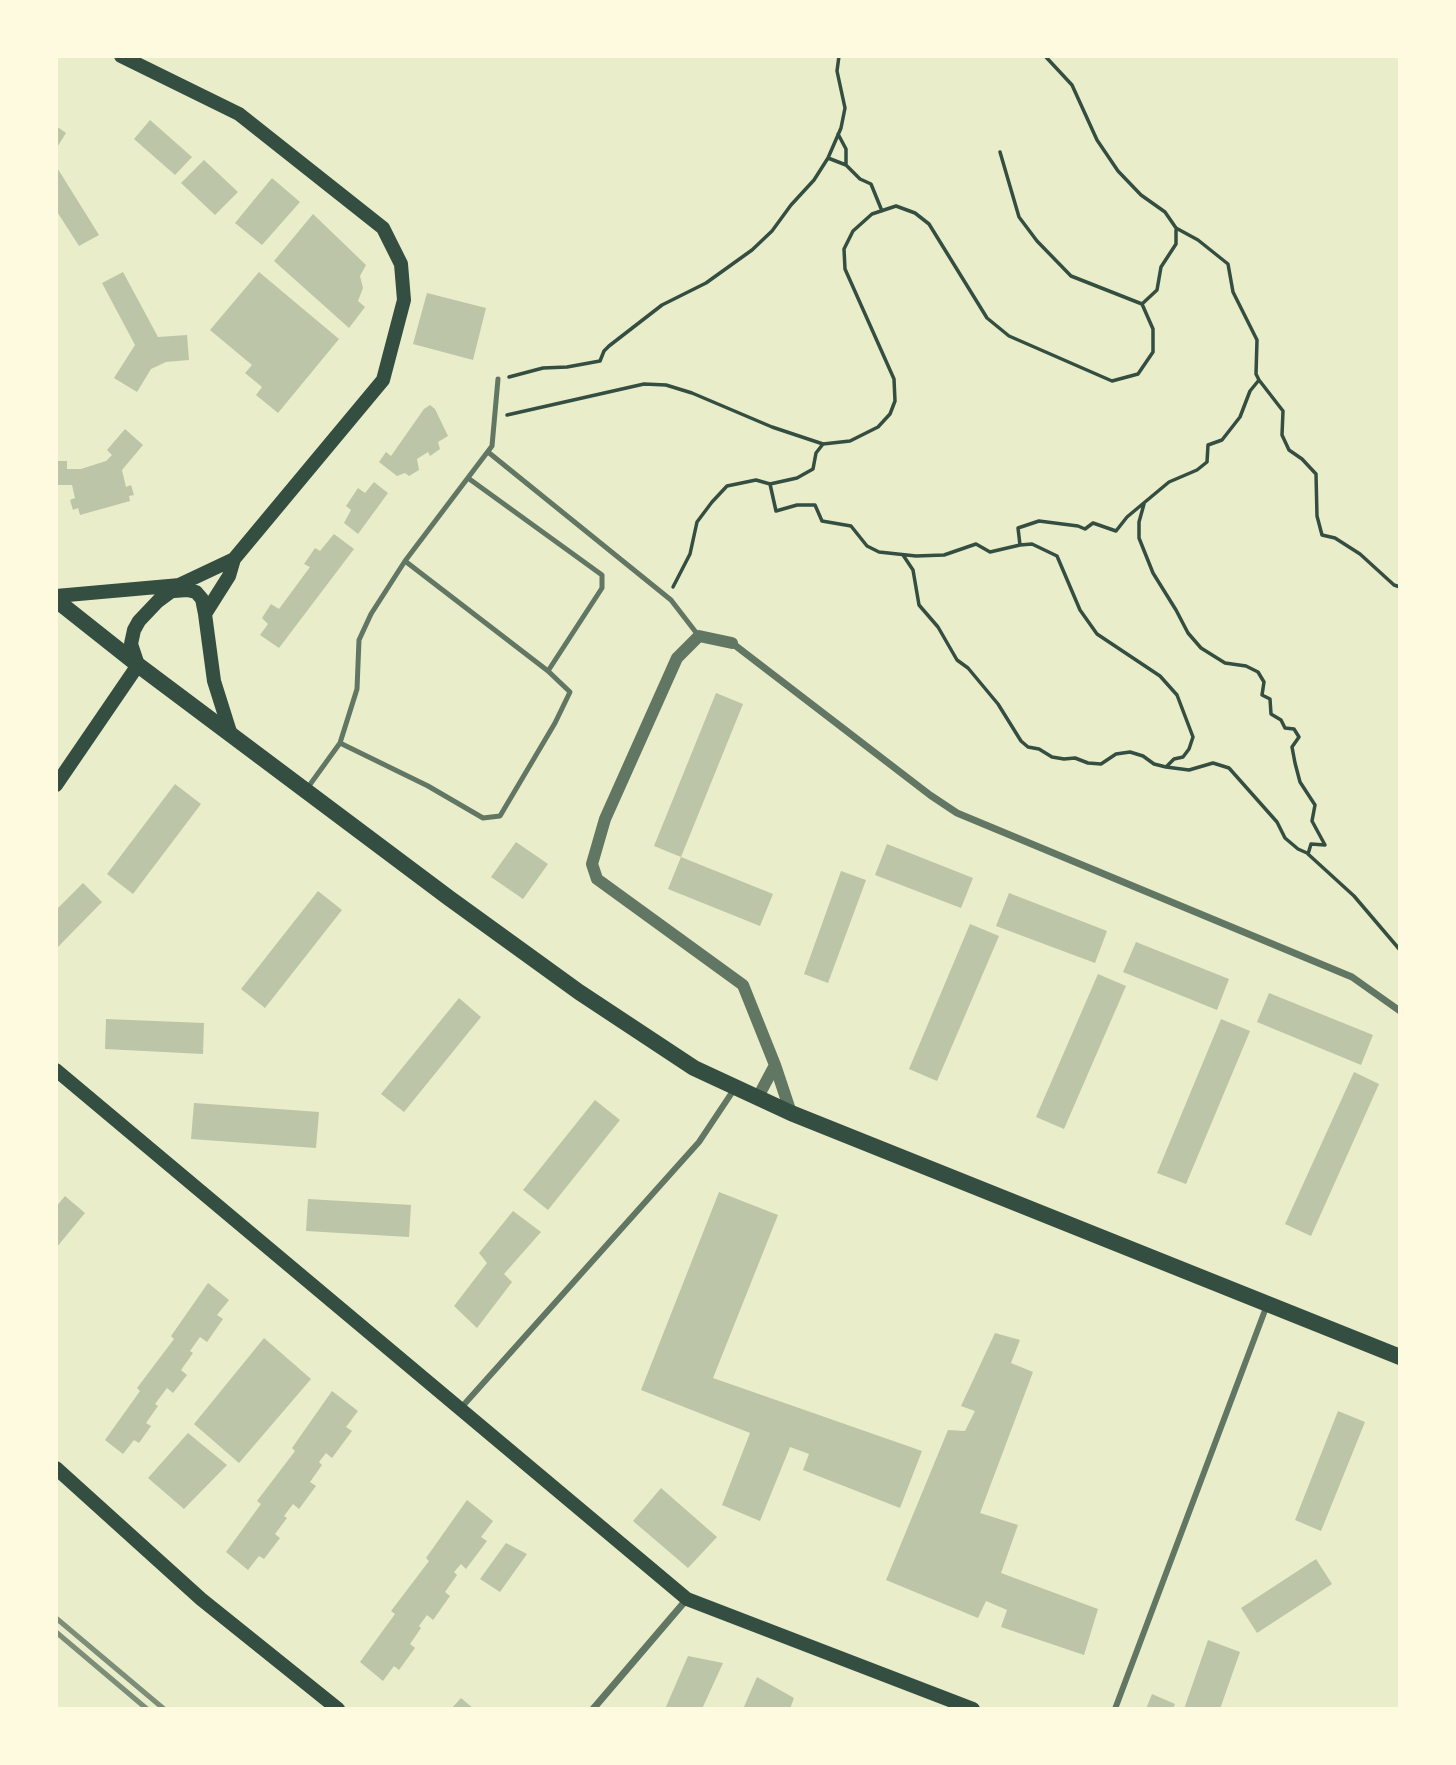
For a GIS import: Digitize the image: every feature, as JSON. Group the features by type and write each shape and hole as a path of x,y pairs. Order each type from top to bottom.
{"main road":[{"path":"121,56 239,114 383,228 401,264 404,300 383,380 234,559 177,588 148,610 134,629 131,644 138,665"},
{"path":"205,614 229,576 234,559"},
{"path":"56,598 177,588 196,592 202,599 214,681 231,735"},
{"path":"56,598 138,665 305,791 579,992 694,1068 791,1113 1400,1357"},
{"path":"56,785 138,665"},
{"path":"56,1070 687,1600 973,1709"},
{"path":"56,1468 201,1599 338,1709"}],"street":[{"path":"791,1113 743,985 597,879 592,864 606,820 677,658 699,636 732,643 930,796 957,813 1352,977 1400,1011"},
{"path":"758,1097 775,1065"},
{"path":"460,1409 699,1142 736,1087"},
{"path":"1115,1709 1268,1304"},
{"path":"593,1709 687,1600"}],"lane":[{"path":"305,791 340,743 357,689 359,640 371,614 405,561 492,446 498,379"},
{"path":"488,452 671,600 699,636"},
{"path":"468,478 601,575 602,588 548,671"},
{"path":"340,743 428,786 483,818 500,816 570,692 548,671 405,561"}],"path":[{"path":"498,379 543,368 600,361 609,346 662,305 706,283 752,250 772,231 814,180 828,158 845,108 837,71 839,56"},
{"path":"1045,56 1072,85 1097,140 1118,171 1142,195 1165,212 1177,228 1198,240 1228,264 1233,292 1257,340 1256,374 1283,411 1282,435 1289,450 1316,474 1317,516 1322,535 1335,538 1360,554 1394,585 1400,587"},
{"path":"838,134 846,149 846,165"},
{"path":"495,418 644,384 666,385 692,393 772,427 823,444 850,441 878,427 890,414 895,401 894,379 845,269 844,249 853,231 872,214 896,206 929,224 987,318 1009,336 1112,380 1138,374 1153,352 1153,329 1142,304 1071,276 1037,241 1018,217 1000,152"},
{"path":"828,158 846,165 860,179 871,184 882,211"},
{"path":"1142,304 1157,290 1161,267 1176,244 1177,228"},
{"path":"1020,545 1018,528 1039,521 1085,529 1093,523 1116,531 1127,517 1169,482 1197,470 1207,462 1208,445 1222,440 1240,417 1250,391 1259,380"},
{"path":"671,600 673,587 690,554 697,522 727,486 756,480 770,484 797,478 813,469 816,453 823,444"},
{"path":"770,484 776,511 797,505 815,505 822,521 851,526 867,546 879,552 944,555 976,544 990,552 1032,544 1057,556 1080,610 1097,635 1160,676 1177,695 1193,737 1183,757 1174,759 1167,767"},
{"path":"1144,502 1139,522 1139,538 1153,573 1188,633 1201,648 1225,663 1246,666 1258,672 1264,682 1262,695 1270,699 1271,714 1281,720 1285,728 1294,729 1299,737 1292,747 1295,763 1300,782 1315,805 1312,821 1325,845 1311,844 1308,854"},
{"path":"903,555 913,570 919,605 939,627 957,660 968,668 998,704 1021,741 1028,747 1039,749 1052,757 1064,760 1075,758 1088,763 1101,764 1116,754 1130,752 1143,756 1154,764 1167,767 1189,770 1213,763 1229,768 1277,822 1285,838 1308,854 1354,896 1400,950"}],"building":[{"path":"150,120 192,157 175,175 134,139"},
{"path":"56,126 66,133 56,149"},
{"path":"204,160 238,192 215,215 181,183"},
{"path":"56,166 99,235 79,246 56,210"},
{"path":"272,178 300,202 262,245 235,223"},
{"path":"313,214 366,265 360,276 363,288 358,301 365,307 349,328 274,261"},
{"path":"123,272 158,337 187,335 189,360 166,362 151,369 137,392 114,378 135,345 102,283"},
{"path":"259,272 339,339 278,413 256,395 262,387 245,373 252,365 210,330"},
{"path":"427,293 486,308 473,360 413,344"},
{"path":"430,405 435,409 448,436 438,442 440,449 430,456 428,452 417,459 419,470 409,476 405,473 397,476 379,462 386,452 391,456 424,409"},
{"path":"125,429 143,445 122,470 126,487 131,485 134,495 129,496 130,501 80,515 78,508 73,510 70,500 75,498 72,485 56,485 56,461 67,461 67,469 81,469 106,461 112,455 107,450"},
{"path":"374,482 388,493 358,534 344,523 351,510 346,506 358,488 365,493"},
{"path":"334,534 354,549 279,648 260,635 268,624 262,618 271,604 279,609 310,567 304,564 315,548 320,551"},
{"path":"716,693 743,704 681,857 654,846"},
{"path":"175,784 201,804 133,894 107,874"},
{"path":"516,842 548,864 523,899 491,877"},
{"path":"887,844 973,878 961,908 875,875"},
{"path":"681,857 773,894 760,926 668,889"},
{"path":"841,871 866,880 828,983 804,974"},
{"path":"83,883 102,902 56,949 56,910"},
{"path":"318,891 342,910 265,1008 241,989"},
{"path":"1009,893 1107,931 1095,963 996,926"},
{"path":"970,924 999,936 937,1081 909,1069"},
{"path":"1136,942 1229,979 1217,1010 1123,972"},
{"path":"1098,974 1126,986 1064,1129 1036,1117"},
{"path":"1269,993 1373,1035 1361,1065 1257,1022"},
{"path":"459,998 481,1017 404,1112 381,1094"},
{"path":"106,1019 204,1023 203,1054 105,1049"},
{"path":"1221,1019 1250,1031 1186,1184 1157,1173"},
{"path":"1354,1072 1379,1084 1311,1236 1285,1224"},
{"path":"595,1100 620,1120 548,1210 523,1190"},
{"path":"194,1103 319,1112 316,1148 191,1139"},
{"path":"719,1192 778,1215 713,1378 922,1451 900,1508 803,1470 809,1454 790,1447 760,1521 722,1505 750,1433 641,1390"},
{"path":"65,1196 85,1213 56,1248 56,1207"},
{"path":"308,1199 411,1205 409,1237 306,1231"},
{"path":"513,1211 541,1232 504,1274 512,1282 477,1328 454,1306 487,1263 479,1253"},
{"path":"208,1283 229,1300 217,1315 223,1319 207,1342 200,1337 181,1370 187,1375 173,1393 167,1388 146,1423 151,1426 139,1443 134,1440 123,1454 105,1440 140,1391 137,1388 174,1339 171,1336"},
{"path":"995,1333 1020,1340 1011,1363 1033,1372 980,1513 1018,1525 1001,1573 1098,1609 1084,1655 1001,1627 1007,1610 986,1601 978,1618 886,1580 948,1430 965,1431 975,1411 961,1406"},
{"path":"264,1338 311,1379 239,1463 194,1424"},
{"path":"332,1391 358,1411 346,1427 352,1431 332,1458 326,1453 319,1462 322,1465 310,1482 316,1486 299,1509 293,1504 275,1534 280,1538 264,1559 259,1556 248,1570 226,1552 261,1504 257,1501 295,1451 292,1448"},
{"path":"1338,1411 1365,1422 1321,1531 1295,1520"},
{"path":"188,1433 227,1465 184,1509 148,1478"},
{"path":"661,1488 717,1537 688,1568 633,1521"},
{"path":"467,1500 493,1521 481,1537 487,1541 466,1569 461,1564 454,1572 457,1575 445,1592 450,1596 433,1620 427,1615 410,1644 415,1648 399,1670 394,1666 383,1681 360,1662 395,1614 391,1611 429,1561 426,1558"},
{"path":"506,1543 527,1554 500,1592 480,1579"},
{"path":"1316,1559 1332,1584 1257,1633 1241,1608"},
{"path":"1208,1640 1240,1652 1220,1709 1184,1709"},
{"path":"688,1656 723,1663 702,1709 665,1709"},
{"path":"757,1677 794,1698 790,1709 743,1709"},
{"path":"1152,1694 1175,1704 1173,1709 1146,1709"},
{"path":"461,1698 474,1709 451,1709"}],"railway":[{"path":"56,1618 164,1709"},
{"path":"56,1632 147,1709"}]}
